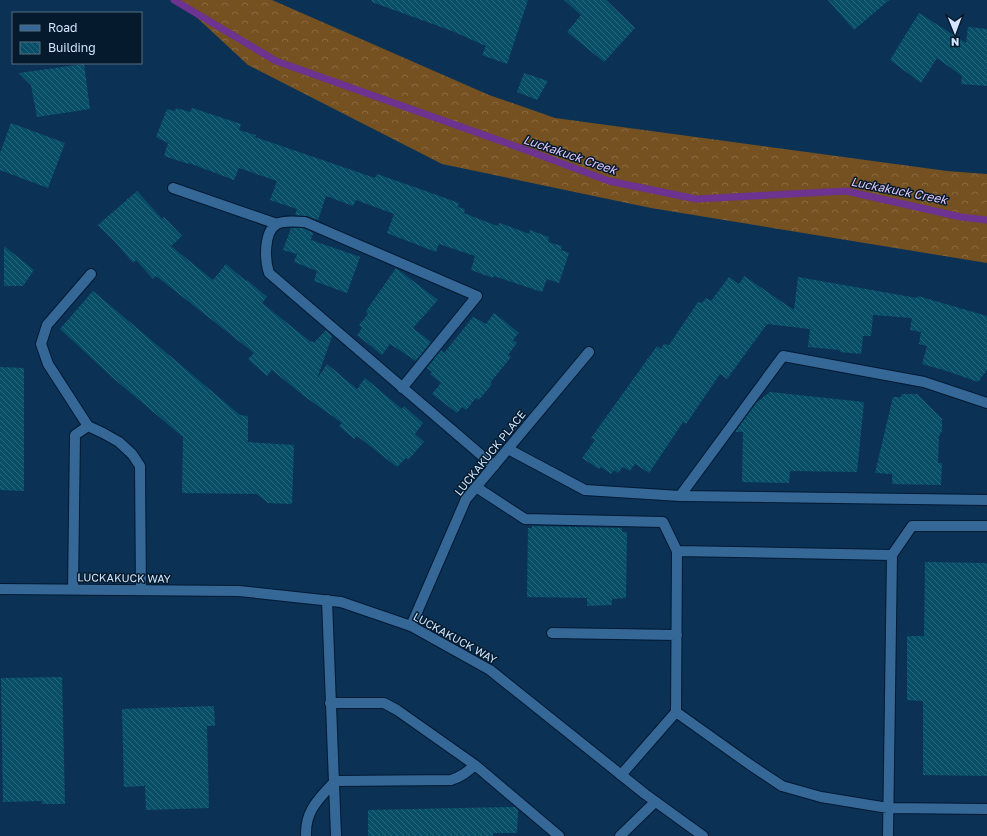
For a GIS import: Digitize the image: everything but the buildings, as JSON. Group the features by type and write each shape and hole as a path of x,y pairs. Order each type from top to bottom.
{"street":[{"path":"173,188 277,224"},
{"path":"402,388 477,296 305,222 283,222 277,224 270,232 266,247 266,263 269,273 402,388 494,466"},
{"path":"91,274 47,325 41,344 48,364 88,426 119,442 132,454 140,466 141,590"},
{"name":"LUCKAKUCK PLACE","path":"411,626 466,498 589,352"},
{"path":"680,496 784,356 924,382 987,403"},
{"path":"73,589 75,435 88,426"},
{"path":"508,449 585,490 680,496 987,500"},
{"path":"476,487 525,519 663,522 677,551 676,712 621,775"},
{"path":"888,836 892,555 912,526 987,526"},
{"path":"677,551 892,555"},
{"name":"LUCKAKUCK WAY","path":"0,589 239,591 341,602 411,626 490,670 655,802 702,836"},
{"path":"327,600 336,836"},
{"path":"552,633 677,635"},
{"path":"330,703 384,703 397,710 475,765 554,834"},
{"path":"676,712 782,786 821,797 888,808 987,809"},
{"path":"306,836 307,816 314,805 335,781 451,780 463,775 475,765"},
{"path":"620,836 655,802"}],"green space":[{"path":"178,0 272,0 489,95 555,118 947,171 987,174 987,263 651,208 442,164 248,65"}],"waterway":[{"name":"Luckakuck Creek","path":"174,0 276,61 609,181 696,199 846,191 961,217 987,220"}]}
